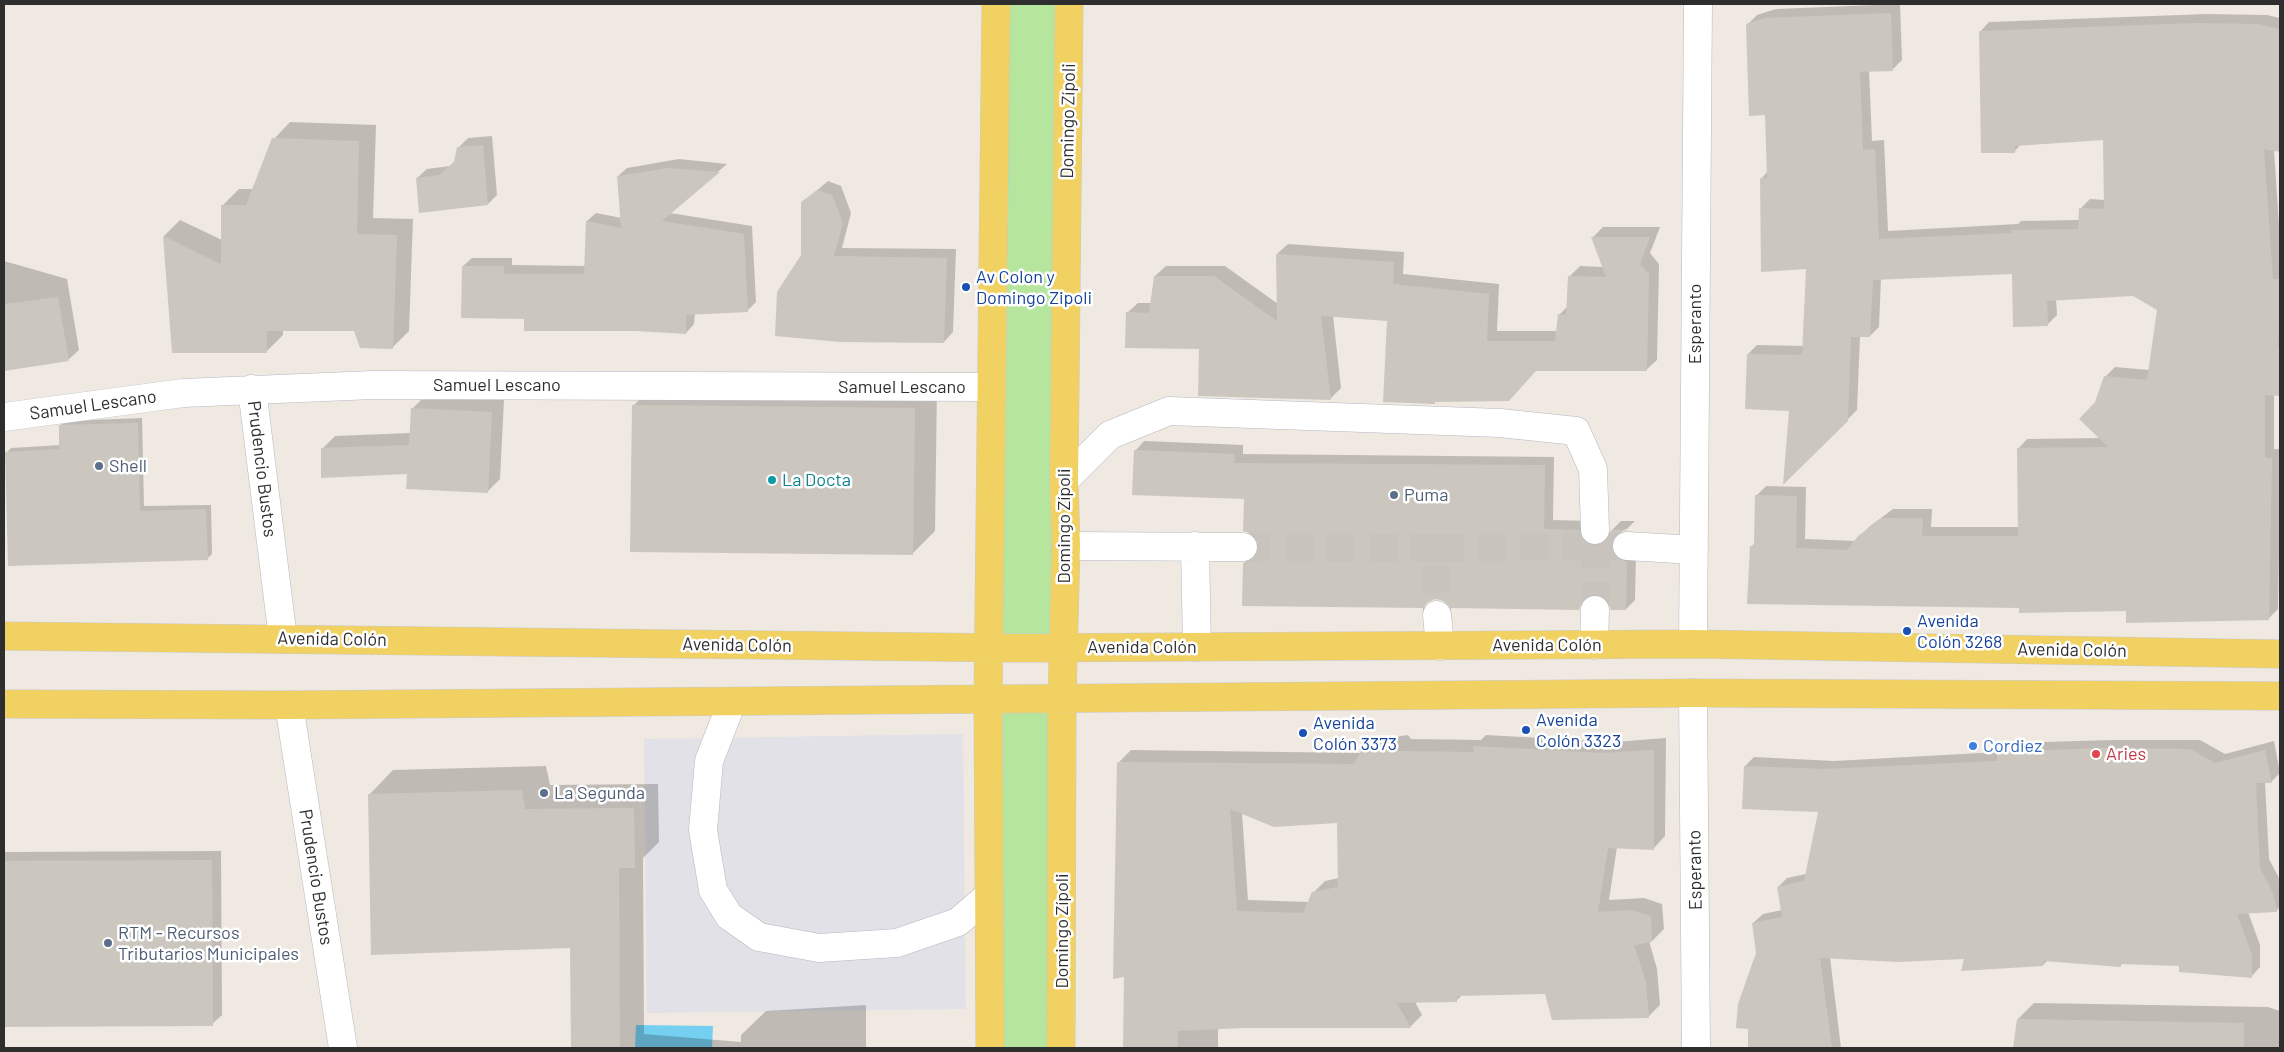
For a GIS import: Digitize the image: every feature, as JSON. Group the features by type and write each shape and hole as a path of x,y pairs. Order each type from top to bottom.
{"main road":[{"path":"990,1048 988,700 996,4"},
{"name":"Domingo Zípoli","path":"1061,1048 1062,648 1066,546 1064,481 1069,4"},
{"name":"Avenida Colón","path":"4,636 989,648 1693,644 2280,654"},
{"path":"4,704 289,705 1693,693 2280,696"}],"street":[{"name":"Esperanto","path":"1693,644 1698,4"},
{"name":"Samuel Lescano","path":"4,416 183,393 373,385 991,387"},
{"name":"Prudencio Bustos","path":"252,389 282,638"},
{"path":"1064,481 1110,435 1169,410 1500,423 1576,431 1593,469 1595,530"},
{"path":"1066,546 1243,547"},
{"path":"1195,546 1197,647"},
{"path":"1627,546 1694,550"},
{"path":"1594,645 1595,610"},
{"path":"1436,615 1440,646"},
{"name":"Esperanto","path":"1693,693 1696,1048"},
{"path":"732,702 709,761 703,830 713,890 729,916 759,937 819,948 897,943 958,922 989,896"},
{"name":"Prudencio Bustos","path":"289,705 343,1048"}],"shaded area":[{"path":"963,734 966,1009 647,1013 644,739"}],"green space":[{"path":"996,4 1069,4 1062,648 989,648"},
{"path":"1062,699 1061,1048 990,1048 988,700"}],"water":[{"path":"636,1025 713,1026 712,1048 635,1048"}],"building":[{"path":"1891,13 1893,71 1860,72 1863,150 1875,149 1879,239 2011,233 2011,230 2078,229 2079,208 2104,209 2103,140 2015,146 2015,153 1981,153 1979,31 2197,23 2257,24 2279,29 2280,152 2264,149 2273,279 2280,279 2278,348 2280,349 2280,396 2265,395 2265,458 2272,458 2269,620 2126,623 2126,611 2019,613 2019,608 1747,604 1750,546 1754,546 1755,495 1797,496 1796,548 1847,550 1858,536 1882,518 1923,518 1922,536 2018,536 2017,448 2108,447 2079,419 2095,402 2104,376 2147,380 2157,310 2133,296 2047,301 2048,326 2013,327 2012,274 1873,280 1870,337 1851,337 1848,421 1783,485 1789,411 1745,409 1747,354 1802,355 1806,269 1761,272 1760,178 1767,178 1765,115 1749,116 1746,24 1765,18"},
{"path":"272,138 359,141 357,234 397,235 393,349 360,348 354,331 267,331 267,353 172,353 163,236 221,264 221,205 246,205"},
{"path":"483,145 488,205 419,213 416,178 439,175 454,162 457,147"},
{"path":"669,168 720,172 662,221 744,234 748,312 686,315 686,334 636,331 524,331 524,319 461,318 462,266 504,266 504,274 584,274 586,221 621,228 617,176"},
{"path":"817,190 832,195 843,223 834,256 947,258 944,343 840,342 775,336 777,292 801,255 801,202"},
{"path":"1591,237 1650,237 1640,264 1649,274 1647,371 1536,371 1509,401 1435,402 1435,404 1383,402 1387,321 1321,316 1331,400 1198,396 1199,349 1125,348 1126,312 1149,313 1154,276 1214,276 1277,321 1276,254 1394,262 1393,284 1489,294 1487,341 1555,341 1558,314 1566,315 1568,276 1606,277"},
{"path":"58,297 69,361 4,371 4,304"},
{"name":"La Docta","path":"632,405 915,408 913,555 630,552"},
{"path":"411,408 492,412 488,493 406,489 407,474 321,478 321,448 409,445"},
{"name":"Shell","path":"138,423 140,511 206,509 208,560 8,566 5,452 59,449 59,425"},
{"path":"1134,450 1235,454 1234,463 1545,465 1544,529 1579,530 1582,539 1587,544 1595,546 1604,543 1609,537 1611,530 1628,530 1620,532 1614,537 1611,546 1613,553 1618,559 1627,562 1626,610 1611,610 1604,597 1595,594 1582,601 1579,610 1451,608 1444,601 1436,599 1428,602 1423,608 1242,606 1243,563 1251,560 1259,548 1256,539 1250,533 1243,531 1244,499 1132,495"},
{"path":"1473,746 1602,753 1654,750 1654,850 1608,848 1598,912 1631,910 1651,916 1652,942 1634,945 1646,982 1649,1018 1552,1020 1545,994 1457,996 1457,1002 1397,1003 1411,1028 1245,1028 1178,1031 1178,1048 1123,1048 1124,977 1113,979 1117,762 1354,764 1361,751 1381,747 1396,747 1399,751 1474,752","holes":["1230,809 1274,827 1337,823 1338,887 1312,892 1303,913 1237,911"]},
{"path":"2103,748 2190,749 2215,763 2265,750 2272,783 2256,783 2260,868 2273,893 2277,912 2237,914 2252,955 2252,978 2179,972 2179,966 2120,964 2121,967 2043,961 2043,966 1961,971 1964,959 1897,962 1820,958 1832,1048 1748,1048 1748,1029 1736,1028 1738,1004 1756,953 1752,923 1782,917 1777,887 1804,881 1818,812 1742,809 1744,766 1824,769 1997,761 1997,752"},
{"path":"522,790 525,809 634,808 635,868 619,868 620,1048 571,1048 570,948 371,955 368,794"},
{"name":"RTM - Recursos Tributarios Municipales","path":"212,860 213,1026 4,1027 4,861"},
{"path":"2017,1019 2244,1023 2244,1048 2013,1048"}],"tunnel":[{"path":"1595,530 1595,610"},
{"path":"1436,548 1627,546"},
{"path":"1243,547 1436,548 1437,615"}],"place":[{"name":"Av Colon y Domingo Zipoli","path":"966,287"},
{"name":"Shell","path":"99,466"},
{"name":"La Docta","path":"772,480"},
{"name":"Puma","path":"1394,495"},
{"name":"Avenida Colón 3268","path":"1907,631"},
{"name":"Avenida Colón 3323","path":"1526,730"},
{"name":"Avenida Colón 3373","path":"1303,733"},
{"name":"Cordiez","path":"1973,746"},
{"name":"Aries","path":"2096,754"},
{"name":"La Segunda","path":"544,793"},
{"name":"RTM - Recursos Tributarios Municipales","path":"108,943"}]}
